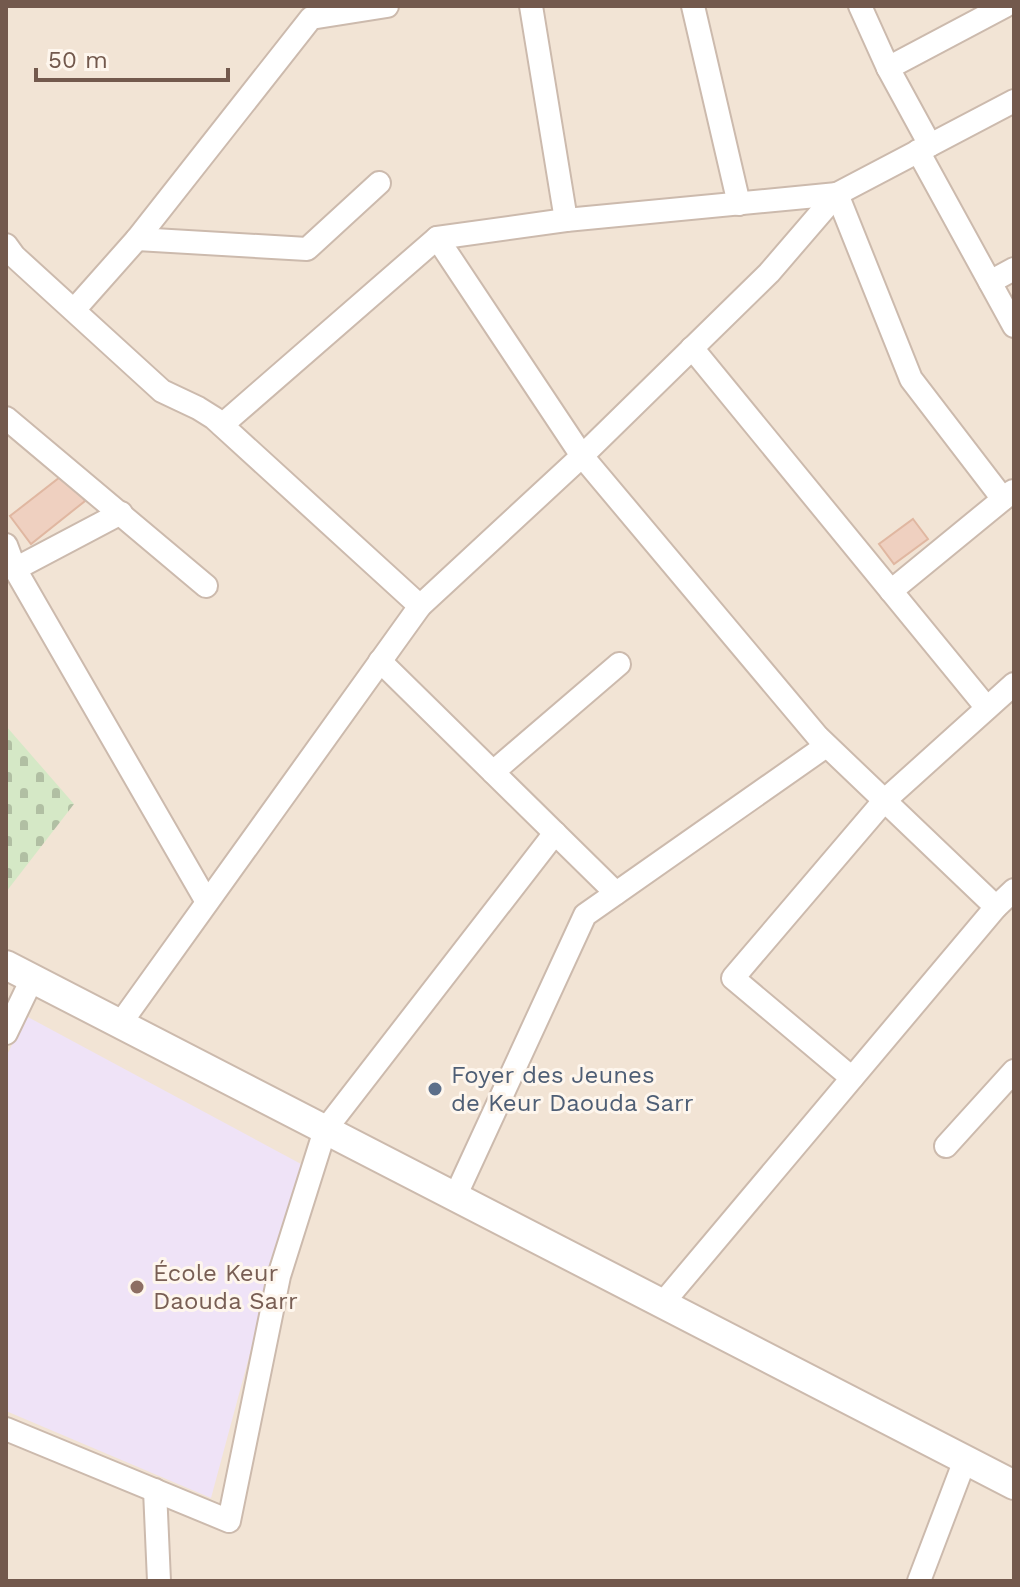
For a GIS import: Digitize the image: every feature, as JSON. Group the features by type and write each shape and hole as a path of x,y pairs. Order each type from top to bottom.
{"street":[{"path":"74,310 137,239 305,12 387,6"},
{"path":"531,6 566,220"},
{"path":"693,6 739,204"},
{"path":"860,6 924,148 1014,326"},
{"path":"888,68 1005,6"},
{"path":"120,1024 420,606 582,456 769,273 837,194 1014,101"},
{"path":"137,239 307,249 379,183"},
{"path":"222,425 437,238 566,220 837,194"},
{"path":"837,194 911,379 1008,494 891,591"},
{"path":"437,238 582,456 826,746 884,801 1006,904 852,1078 662,1304"},
{"path":"6,245 14,256 162,391 198,408 222,425 420,606"},
{"path":"990,282 1014,269"},
{"path":"692,348 987,708"},
{"path":"6,418 206,586"},
{"path":"15,569 121,513"},
{"path":"6,545 15,569 207,902"},
{"path":"380,661 616,893"},
{"path":"493,772 619,664"},
{"path":"852,1078 733,978 884,801 1014,684"},
{"path":"455,1197 585,915 826,746"},
{"path":"6,1429 229,1521 279,1276 325,1130 555,833"},
{"path":"6,965 1014,1485"},
{"path":"6,1033 32,979"},
{"path":"946,1146 1014,1071"},
{"path":"919,1581 965,1460"},
{"path":"155,1490 159,1581"}],"shaded area":[{"path":"6,6 1014,6 1014,1581 6,1581"},
{"name":"École Keur Daouda Sarr","path":"26,1016 301,1164 211,1498 6,1411 6,1057"}],"green space":[{"path":"6,726 74,804 6,892"}],"building":[{"path":"64,474 85,501 31,544 10,516"},
{"path":"913,519 928,539 894,564 879,544"}],"place":[{"name":"Foyer des Jeunes de Keur Daouda Sarr","path":"435,1089"},
{"name":"École Keur Daouda Sarr","path":"137,1287"}]}
